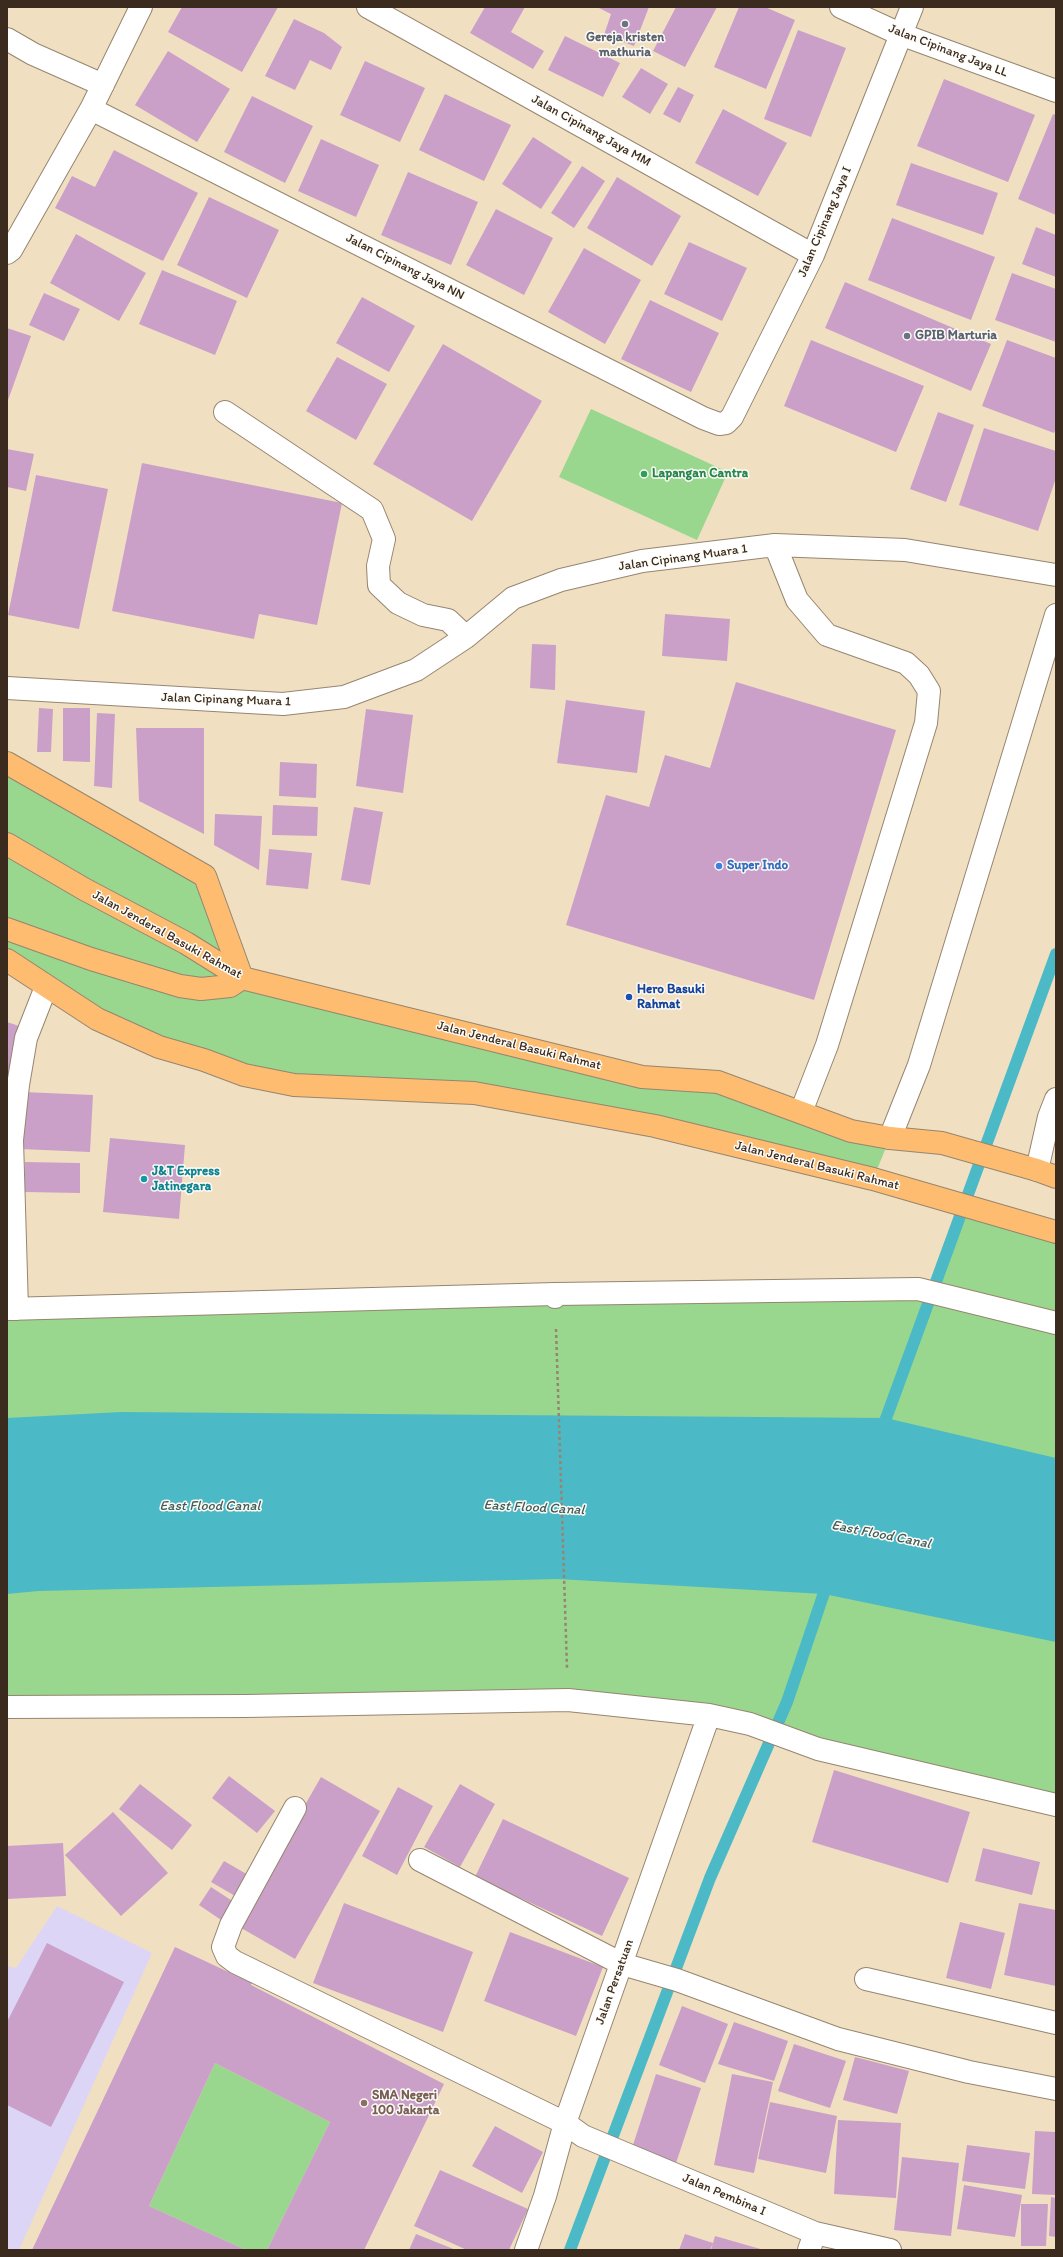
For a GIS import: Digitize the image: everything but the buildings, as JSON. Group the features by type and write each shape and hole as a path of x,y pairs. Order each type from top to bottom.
{"main road":[{"path":"7,763 205,876 242,978 230,986 201,989 180,986 91,959 7,929"},
{"name":"Jalan Jenderal Basuki Rahmat","path":"7,844 84,889 186,943 242,978 642,1077 718,1082 851,1131 890,1138 942,1143 1047,1173"},
{"name":"Jalan Jenderal Basuki Rahmat","path":"7,960 97,1019 152,1044 244,1074 294,1085 474,1093 655,1126 921,1193 1056,1232"}],"street":[{"path":"7,253 11,250 91,109 142,7"},
{"name":"Jalan Cipinang Jaya MM","path":"368,7 813,255"},
{"name":"Jalan Cipinang Jaya LL","path":"841,7 900,34 1056,91"},
{"name":"Jalan Cipinang Jaya I","path":"719,424 726,423 732,417 813,255 912,7"},
{"path":"7,39 33,54 103,85"},
{"name":"Jalan Cipinang Jaya NN","path":"91,109 703,418 719,424"},
{"path":"224,412 372,510 384,539 378,566 379,586 398,603 423,615 448,620 466,637"},
{"path":"775,545 797,600 827,635 906,663 919,675 929,691 926,723 827,1045 801,1112"},
{"name":"Jalan Cipinang Muara 1","path":"7,688 283,704 351,694 416,670 466,637 513,598 561,580 642,561 775,545 905,550 1056,575"},
{"path":"890,1138 919,1065 1056,615"},
{"path":"46,987 26,1038 18,1085 12,1140 12,1309 555,1295 918,1289 1056,1323"},
{"path":"1047,1173 1049,1117 1056,1099"},
{"path":"7,1707 246,1706 568,1700 709,1715 750,1724 818,1750 1056,1805"},
{"name":"Jalan Persatuan","path":"526,2250 545,2196 565,2123 709,1715"},
{"name":"Jalan Pembina I","path":"295,1808 231,1925 223,1948 227,1956 235,1962 565,2123 583,2136 611,2147 812,2241 890,2250"},
{"path":"420,1860 622,1964 647,1970 677,1980 838,2039 969,2072 1056,2089"},
{"path":"866,1979 1056,2023"}],"path":[{"path":"555,1295 568,1676"}],"shaded area":[{"path":"57,1906 152,1953 19,2250 7,2250 7,1966 16,1968"}],"green space":[{"name":"Lapangan Cantra","path":"591,409 728,472 697,540 559,477"},
{"path":"7,763 205,876 242,978 642,1077 718,1082 890,1138 873,1179 474,1093 294,1085 159,1047 7,960"},
{"path":"964,1205 1056,1232 1056,1320 933,1289"},
{"path":"918,1289 1056,1323 1056,1805 568,1692 7,1705 7,1309"},
{"path":"215,2063 330,2122 267,2250 246,2250 149,2206"}],"water":[{"name":"East Flood Canal","path":"121,1412 886,1418 1056,1458 1056,1642 824,1594 558,1579 38,1591 7,1594 7,1418"}],"waterway":[{"path":"881,1432 1056,954"},
{"path":"570,2250 710,1878 787,1702 829,1578"}],"place":[{"name":"Gereja kristen mathuria","path":"625,24"},
{"name":"GPIB Marturia","path":"907,336"},
{"name":"Lapangan Cantra","path":"644,474"},
{"name":"Super Indo","path":"719,866"},
{"name":"Hero Basuki Rahmat","path":"629,997"},
{"name":"J&T Express Jatinegara","path":"144,1179"},
{"name":"SMA Negeri 100 Jakarta","path":"364,2103"}]}
